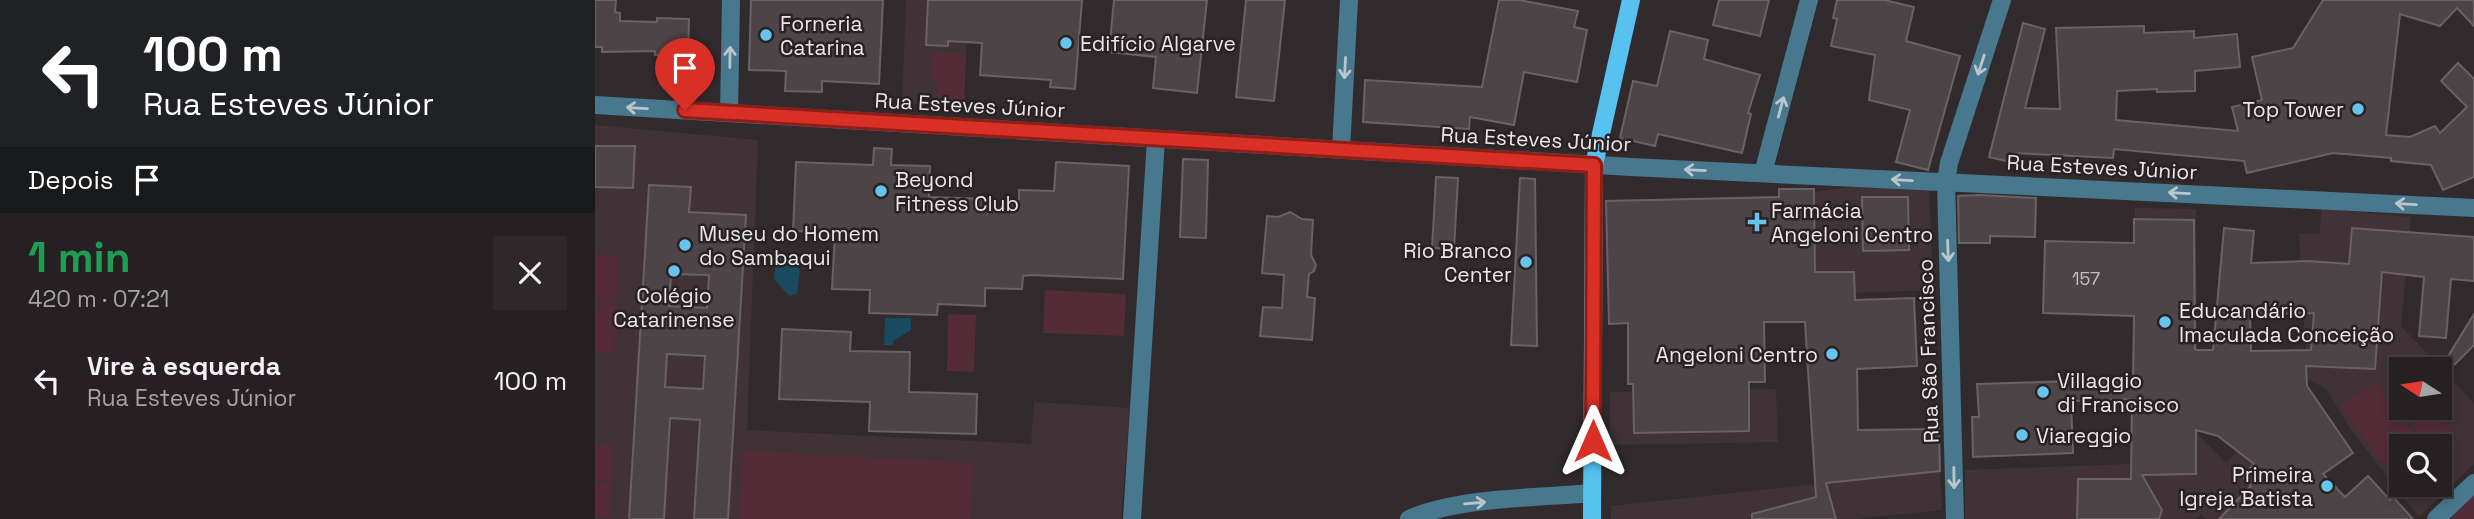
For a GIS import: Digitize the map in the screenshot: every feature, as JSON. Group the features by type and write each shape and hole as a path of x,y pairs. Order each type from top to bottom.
{"main road":[{"path":"1592,519 1594,165 1631,0"}],"street":[{"path":"729,113 731,0"},
{"path":"1341,150 1349,0"},
{"path":"1763,173 1809,0"},
{"name":"Rua São Francisco","path":"1955,519 1946,182 1949,163 2002,0"},
{"name":"Rua Esteves Júnior","path":"595,105 1594,165 2474,208"},
{"path":"1132,519 1156,139"},
{"path":"2437,519 2474,483"},
{"path":"1409,519 1438,509 1465,504 1593,493"}],"shaded area":[{"path":"906,0 968,0 964,106 902,104"},
{"path":"932,52 966,54 964,106 937,105 938,89 930,70"},
{"name":"Colégio Catarinense","path":"595,125 758,140 747,430 1031,444 1034,402 1130,408 1121,519 595,519"},
{"path":"1853,187 1929,189 1933,290 1855,293 1854,272 1815,272 1815,232 1778,232 1775,197"},
{"name":"Educandário Imaculada Conceição","path":"2135,208 2196,209 2198,435 2226,463 2245,444 2280,519 2249,488 2219,519 2206,519 2201,514 2196,519 1965,519 1965,470 2131,464"},
{"path":"2322,209 2411,217 2401,326 2430,357 2389,357 2389,420 2452,420 2452,380 2474,403 2474,464 2452,485 2452,434 2389,434 2389,479 2351,430 2326,389 2307,379 2299,233 2319,234"},
{"path":"595,255 618,256 616,303 595,303"},
{"path":"1045,290 1126,294 1124,336 1043,333"},
{"path":"595,305 616,305 614,353 595,352"},
{"path":"948,314 976,315 974,372 947,371"},
{"path":"2376,381 2389,399 2389,420 2405,420 2415,434 2389,434 2389,472 2341,407"},
{"path":"1776,389 1778,442 1610,445 1610,392"},
{"path":"2410,420 2444,420 2451,430 2446,434 2420,434"},
{"path":"595,445 612,445 611,480 595,480"},
{"path":"743,451 973,463 970,519 739,519"},
{"path":"1940,471 1942,510 1852,519 1611,519 1611,506"},
{"path":"595,482 611,482 610,517 595,517"},
{"path":"2474,496 2474,519 2450,519"},
{"path":"2403,497 2440,497 2419,517"}],"water":[{"path":"784,253 800,270 797,294 789,296 774,279 776,258"},
{"path":"885,318 911,318 911,330 893,341 893,345 884,345"}],"building":[{"path":"595,0 616,0 615,12 620,13 620,21 689,19 688,57 655,55 655,51 602,52 602,47 595,47"},
{"path":"751,0 883,0 879,84 822,81 822,92 785,91 786,71 749,70"},
{"path":"928,0 1082,0 1075,89 1050,87 1051,80 980,75 982,43 948,41 948,46 926,45"},
{"path":"1114,0 1207,0 1197,93 1153,88 1156,57 1109,52"},
{"path":"1246,0 1285,0 1274,101 1236,97"},
{"path":"1499,0 1519,0 1578,11 1574,27 1587,30 1577,82 1524,72 1514,125 1470,117 1469,129 1363,122 1365,80 1482,87"},
{"path":"1719,0 1769,0 1760,36 1713,25"},
{"path":"1837,0 1884,0 1914,7 1906,41 1960,56 1928,170 1896,162 1910,110 1869,100 1875,55 1831,46 1837,19 1833,18"},
{"path":"2323,0 2474,0 2474,26 2457,8 2440,26 2400,14 2386,135 2410,137 2435,126 2440,133 2467,107 2441,81 2458,63 2474,79 2474,177 2443,190 2431,165 2333,153 2247,173 2244,161 2114,149 2113,158 2013,153 2010,162 1989,157 2023,23 2045,29 2025,108 2060,109 2056,28 2144,26 2144,33 2194,31 2194,38 2237,34 2240,67 2195,71 2195,91 2117,91 2116,120 2238,131 2232,107 2262,100 2252,57 2293,48"},
{"path":"1670,31 1708,40 1704,59 1760,75 1748,113 1751,114 1742,153 1658,134 1655,146 1620,138 1633,81 1657,86"},
{"path":"595,146 635,146 633,188 595,187"},
{"path":"874,148 892,149 891,165 930,166 929,197 988,199 988,213 1019,199 1019,190 1054,191 1056,162 1129,166 1123,279 1023,276 1022,289 985,288 985,306 938,304 937,315 869,313 870,290 832,289 835,232 793,231 796,162 873,165"},
{"path":"1183,159 1208,160 1206,238 1180,237"},
{"path":"1436,177 1458,178 1454,249 1432,248"},
{"name":"Rio Branco Center","path":"1520,178 1535,179 1537,346 1511,345"},
{"path":"649,185 691,187 689,212 746,215 728,519 694,519 700,420 670,418 664,519 629,519","holes":["671,274 709,275 707,308 669,306","667,354 705,356 703,389 665,387"]},
{"name":"Angeloni Centro","path":"1779,189 1814,189 1815,272 1854,272 1855,300 1914,298 1917,366 1857,369 1858,430 1939,429 1940,471 1826,483 1836,519 1752,519 1752,514 1816,497 1805,322 1764,322 1765,382 1749,382 1749,431 1634,433 1633,384 1628,384 1628,323 1609,324 1606,201 1779,197"},
{"path":"1958,196 2036,198 2035,237 1990,236 1990,243 1959,243"},
{"path":"1862,197 1908,197 1909,250 1863,251"},
{"path":"1290,212 1302,219 1313,220 1311,255 1316,265 1314,271 1309,274 1307,297 1315,298 1312,340 1260,336 1263,307 1282,308 1284,275 1262,273 1267,216 1278,217"},
{"path":"2134,219 2194,220 2195,350 2213,350 2224,228 2254,231 2251,263 2309,261 2349,264 2352,228 2474,237 2474,281 2451,279 2446,338 2419,336 2424,277 2382,272 2375,369 2306,366 2307,386 2353,453 2323,474 2345,497 2368,476 2390,500 2393,497 2413,519 2219,519 2251,486 2242,476 2254,464 2218,436 2196,430 2196,474 2142,475 2162,510 2159,519 2077,519 2078,479 2131,479 2132,399 2071,401 2073,453 1973,457 1972,417 1979,417 1977,384 2133,379 2134,316 2043,313 2045,241 2134,243","holes":["2314,313 2311,350 2251,351 2250,315"]},
{"path":"2474,314 2474,345 2452,367 2452,357 2448,357"},
{"path":"782,329 851,332 850,351 910,352 909,392 977,394 976,434 869,431 870,402 779,399"}],"place":[{"name":"Forneria Catarina","path":"766,35"},
{"name":"Edifício Algarve","path":"1066,43"},
{"name":"Top Tower","path":"2358,109"},
{"name":"Beyond Fitness Club","path":"881,191"},
{"name":"Farmácia Angeloni Centro","path":"1757,222"},
{"name":"Museu do Homem do Sambaqui","path":"685,245"},
{"name":"Rio Branco Center","path":"1526,262"},
{"name":"Colégio Catarinense","path":"674,271"},
{"name":"Educandário Imaculada Conceição","path":"2165,322"},
{"name":"Angeloni Centro","path":"1832,354"},
{"name":"Villaggio di Francisco","path":"2043,392"},
{"name":"Viareggio","path":"2022,435"},
{"name":"Primeira Igreja Batista","path":"2327,486"}],"route":[{"path":"685,110 1594,165 1593,441"}]}
